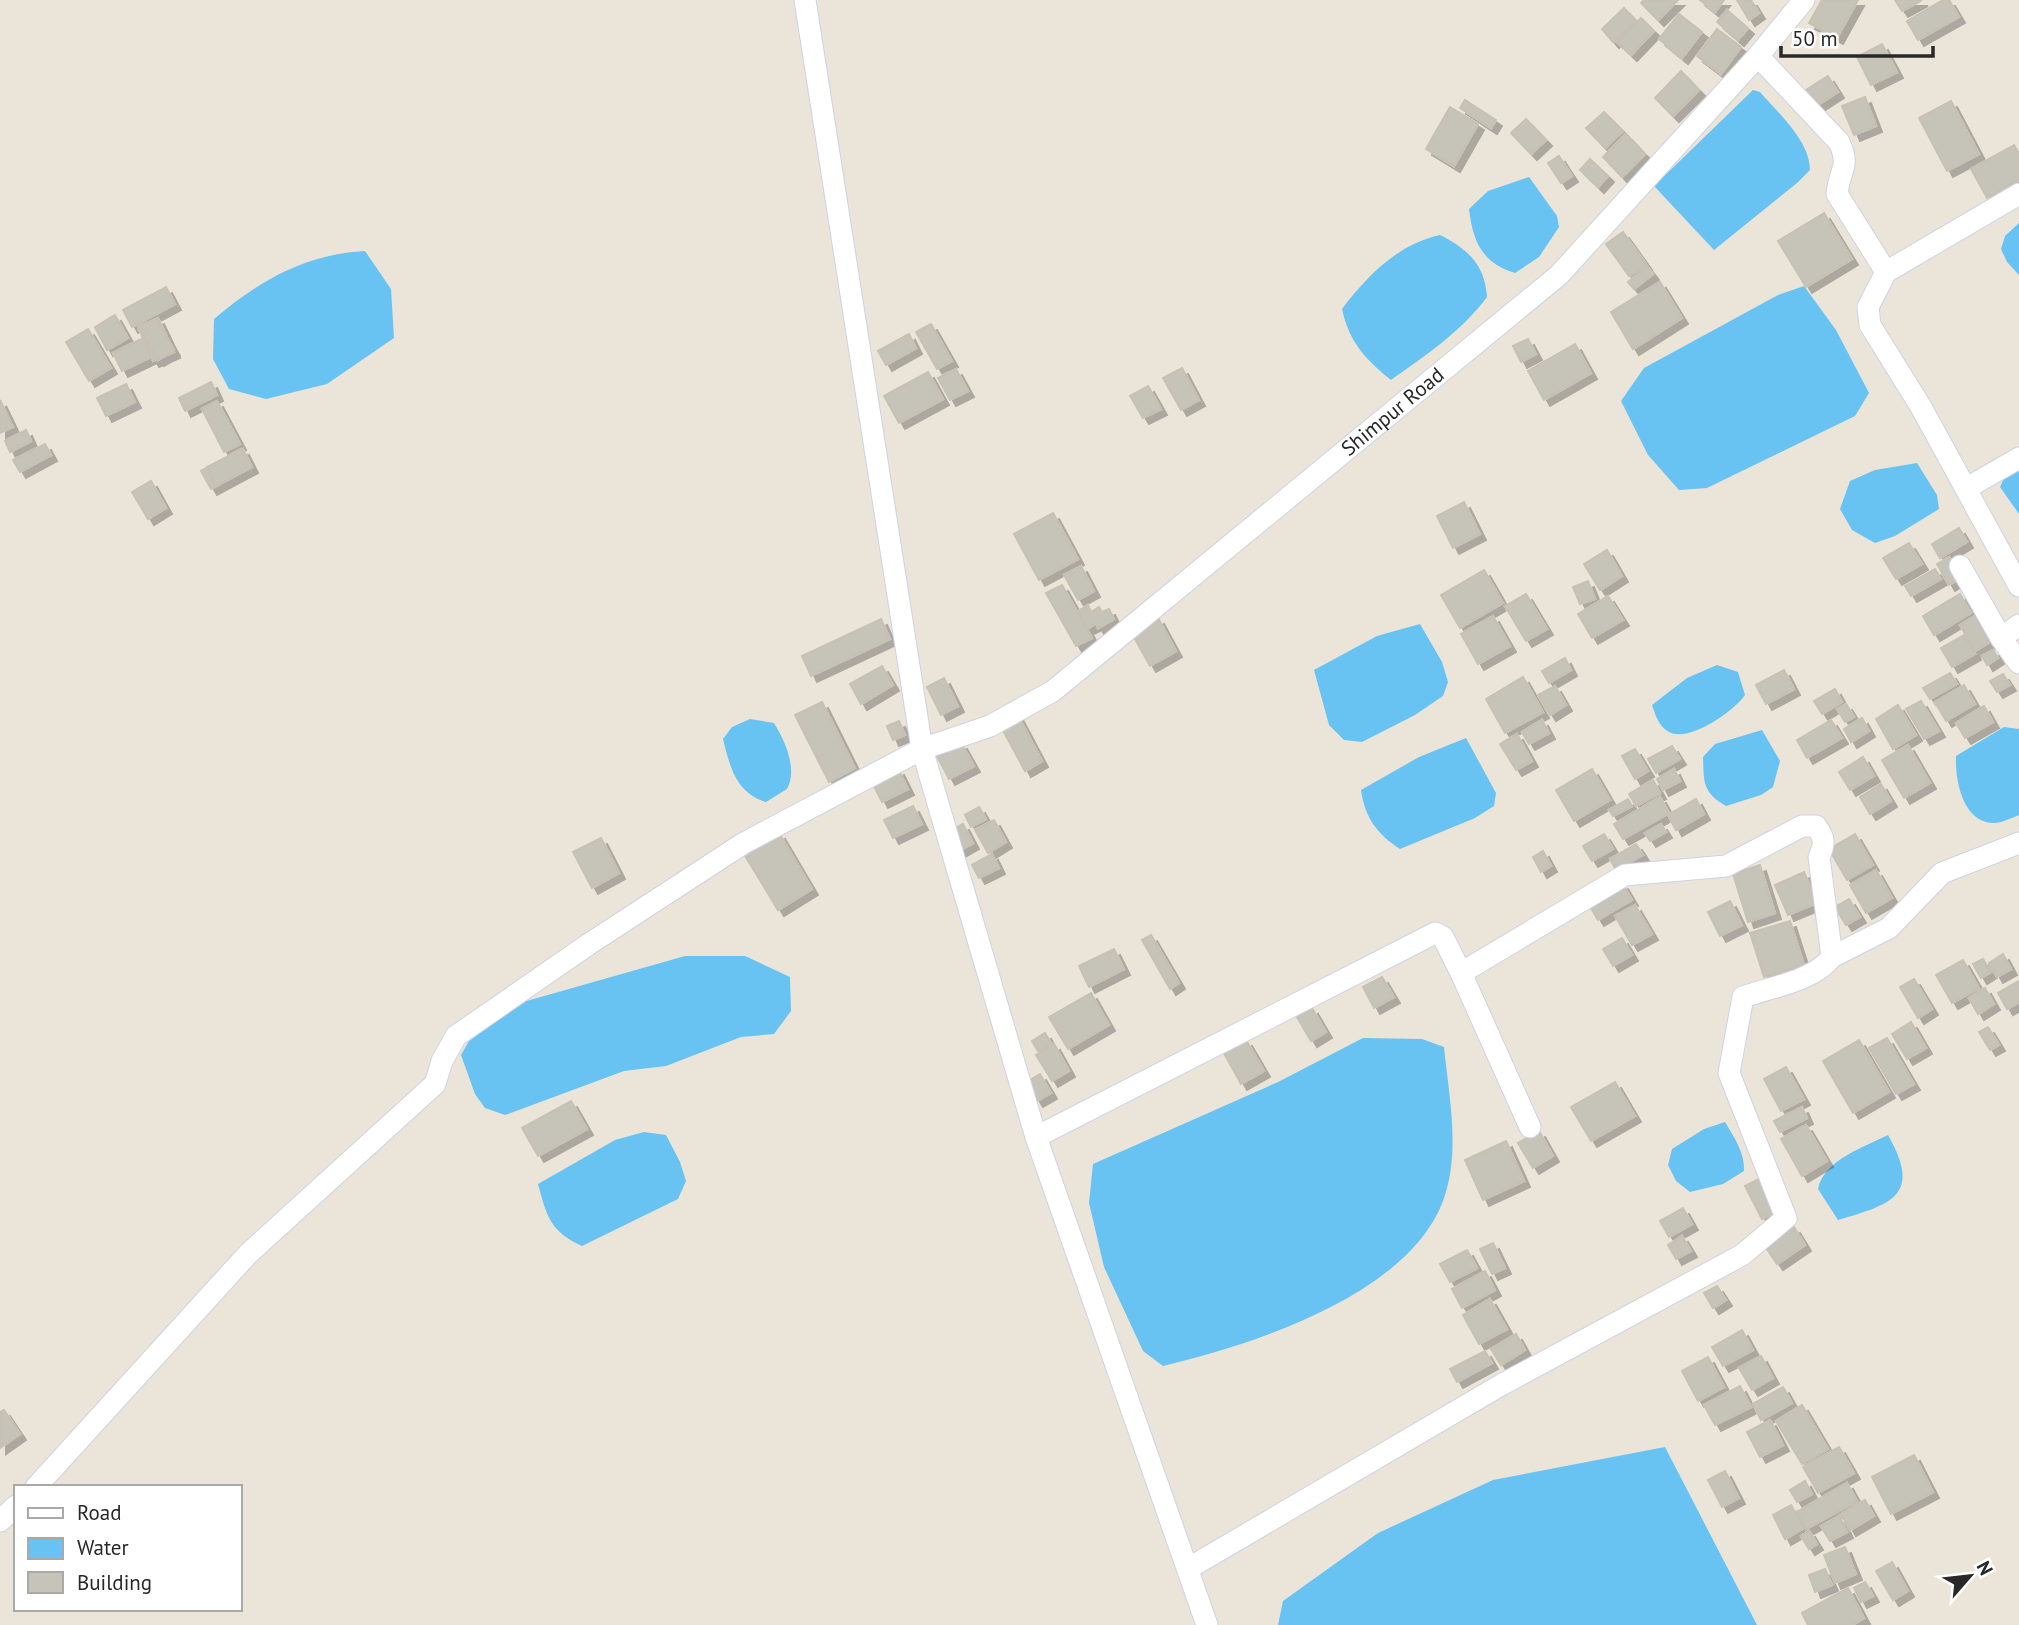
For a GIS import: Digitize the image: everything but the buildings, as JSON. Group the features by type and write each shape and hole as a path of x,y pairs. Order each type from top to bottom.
{"street":[{"path":"805,0 922,749 1036,1137 1207,1625"},
{"name":"Shimpur Road","path":"38,1485 248,1254 435,1084 442,1061 456,1036 744,842 922,749 990,726 1053,691 1559,275 1758,56 1804,0"},
{"path":"1758,56 1839,142 1845,155 1846,168 1838,184 1837,194 1886,272"},
{"path":"2019,194 1886,272 1868,307 1870,325 1967,488 2019,586"},
{"path":"1967,488 2019,458"},
{"path":"1960,566 2001,638 2019,663"},
{"path":"2001,638 2019,625"},
{"path":"1461,973 1625,875 1726,866 1802,826 1816,826 1825,844 1819,857 1832,957"},
{"path":"1189,1568 1501,1385 1742,1255 1786,1218 1729,1073 1743,997 1824,967 1832,957 1889,928 1942,873 2019,843"},
{"path":"1036,1137 1435,933 1443,937 1461,973 1531,1126"},
{"path":"0,1521 14,1508"}],"water":[{"path":"1753,90 1760,92 1792,128 1805,149 1810,170 1714,250 1654,186"},
{"path":"1529,177 1557,216 1559,227 1539,257 1515,273 1494,263 1481,250 1473,232 1469,209 1488,191"},
{"path":"2019,223 2019,275 2007,262 2001,249 2005,236"},
{"path":"1440,235 1459,246 1473,259 1483,276 1487,297 1454,332 1391,380 1354,341 1342,309 1385,263 1410,246"},
{"path":"365,251 391,289 394,338 327,384 266,399 229,389 213,359 214,319 248,293 284,272 322,258"},
{"path":"1804,286 1836,330 1869,393 1855,416 1707,488 1679,490 1648,455 1621,401 1644,368 1778,295"},
{"path":"1917,463 1937,495 1939,509 1895,536 1875,543 1852,530 1840,509 1850,481 1875,470"},
{"path":"2019,466 2019,514 2000,487 2006,474"},
{"path":"1420,624 1442,662 1448,682 1443,696 1415,715 1362,742 1344,740 1329,725 1314,670 1377,636"},
{"path":"1717,665 1738,672 1745,695 1721,717 1699,729 1678,734 1666,730 1652,705 1687,678"},
{"path":"750,719 774,723 791,764 787,789 766,802 748,792 736,778 723,739 732,727"},
{"path":"2004,727 2019,729 2019,815 1992,823 1974,815 1967,807 1959,787 1956,756"},
{"path":"1762,730 1780,761 1773,787 1761,795 1726,806 1708,791 1703,757 1715,744"},
{"path":"1466,738 1496,793 1494,806 1475,818 1400,849 1373,824 1361,790 1419,757"},
{"path":"685,956 745,956 790,977 791,1011 774,1034 741,1037 666,1066 624,1071 505,1115 485,1108 475,1094 461,1055 469,1041 523,1002"},
{"path":"1363,1038 1422,1039 1444,1047 1451,1105 1451,1164 1443,1201 1425,1234 1397,1263 1362,1289 1323,1311 1239,1345 1163,1366 1143,1351 1104,1267 1089,1203 1093,1164 1278,1082"},
{"path":"1725,1122 1741,1152 1744,1171 1723,1184 1690,1192 1676,1181 1668,1165 1672,1149 1704,1129"},
{"path":"644,1132 666,1135 680,1162 686,1181 678,1199 582,1246 563,1235 547,1214 538,1184 615,1140"},
{"path":"1888,1135 1898,1155 1902,1184 1887,1202 1838,1220 1818,1189 1822,1179 1836,1162"},
{"path":"1665,1447 1757,1625 1278,1625 1283,1601 1378,1533 1493,1480"}]}
